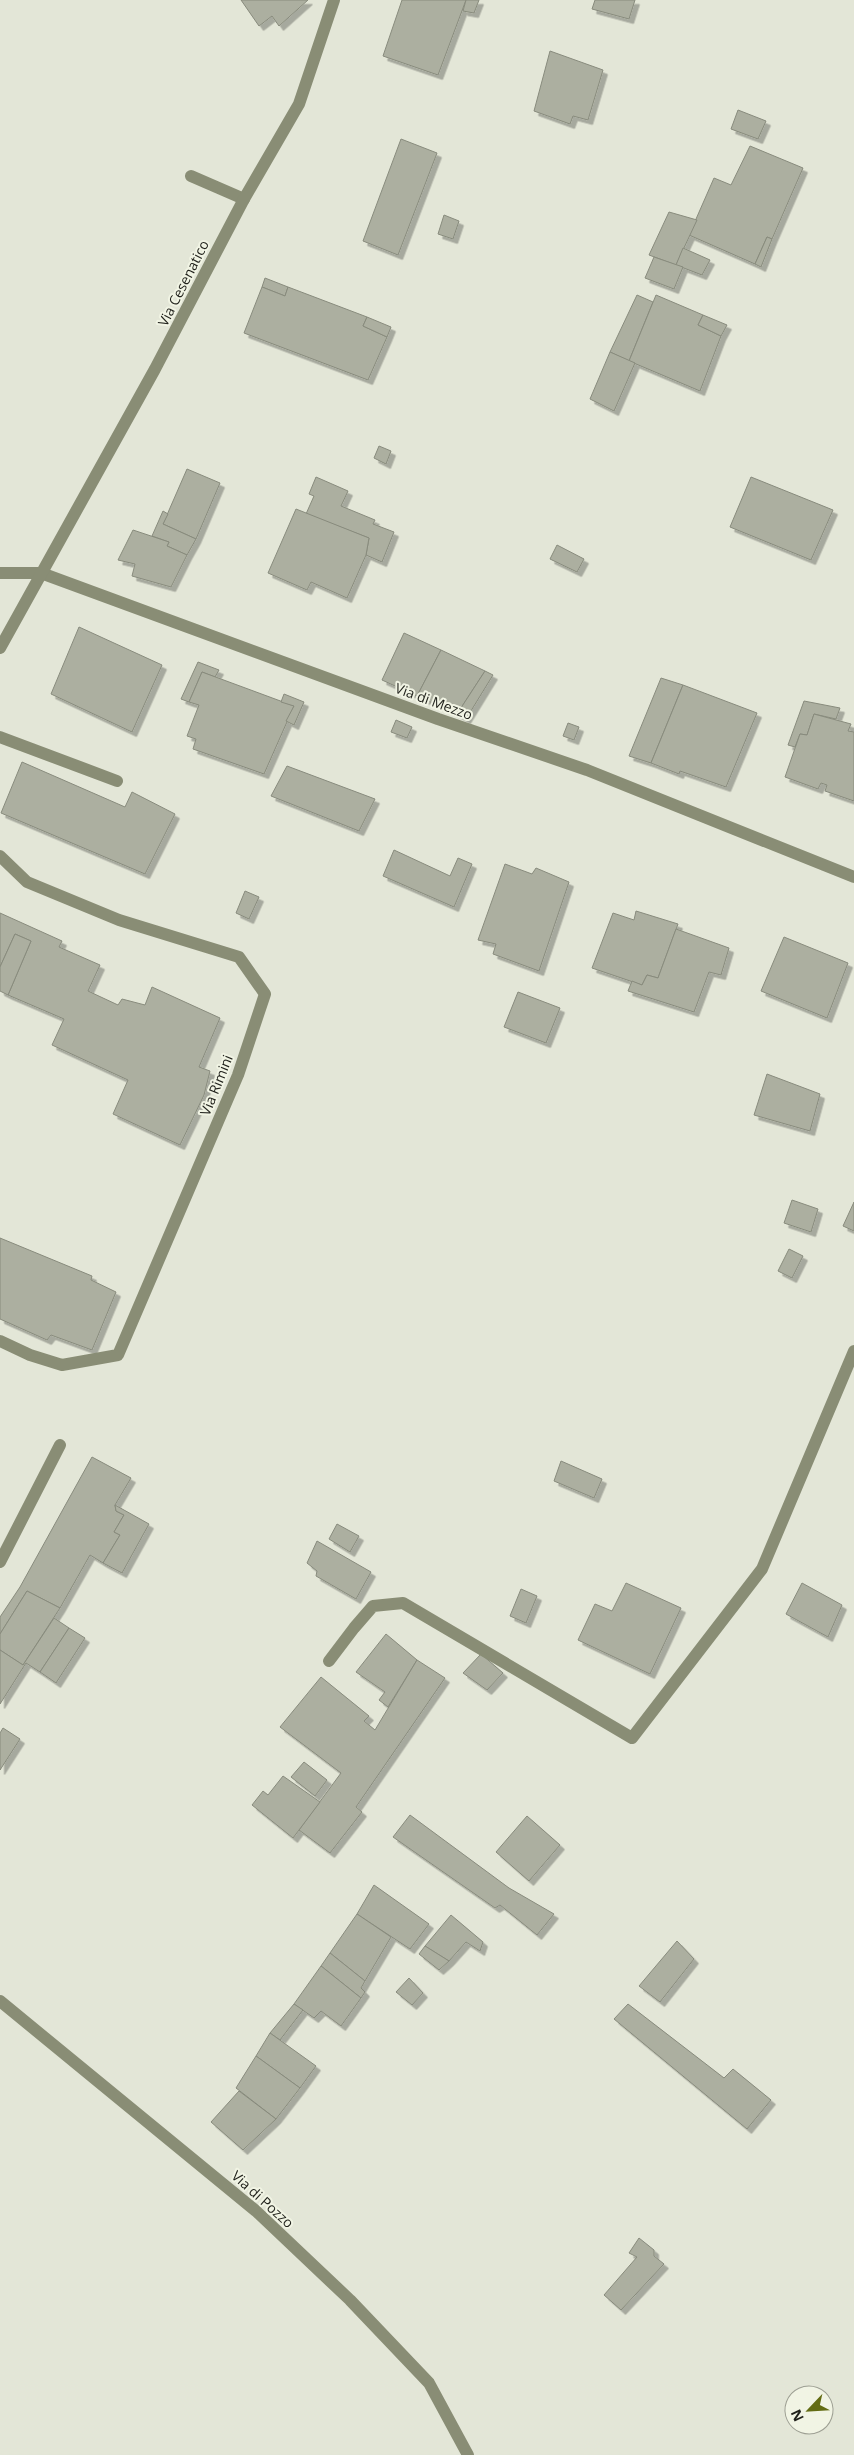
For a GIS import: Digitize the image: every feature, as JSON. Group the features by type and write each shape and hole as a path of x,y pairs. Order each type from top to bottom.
{"street":[{"name":"Via Cesenatico","path":"41,573 155,369 244,199 299,104 334,0"},
{"path":"190,176 244,199"},
{"name":"Via di Mezzo","path":"0,573 41,573 438,719 587,770 854,877"},
{"path":"0,648 41,573"},
{"path":"0,737 117,781"},
{"name":"Via Rimini","path":"0,856 28,882 119,920 239,957 265,994 238,1075 118,1355 62,1365 30,1355 0,1341"},
{"path":"329,1661 354,1628 374,1606 402,1603 632,1738 762,1569 854,1351"},
{"path":"0,1562 60,1445"},
{"name":"Via di Pozzo","path":"0,2001 256,2211 350,2300 429,2384 468,2455"}],"building":[{"path":"241,0 308,0 279,26 272,16 259,26"},
{"path":"402,0 466,0 438,75 383,56"},
{"path":"466,0 479,0 474,13 463,11"},
{"path":"595,0 635,0 629,19 592,9"},
{"path":"550,51 603,70 588,120 573,116 570,124 534,111"},
{"path":"738,110 766,121 758,139 731,129"},
{"path":"401,139 437,153 398,255 363,241"},
{"path":"750,146 803,168 772,239 767,237 755,264 689,235 714,178 731,185"},
{"path":"669,212 697,220 676,265 649,255"},
{"path":"444,215 459,221 453,239 438,234"},
{"path":"767,237 772,239 761,267 755,264"},
{"path":"683,248 710,260 702,275 676,265"},
{"path":"654,257 683,267 674,289 645,278"},
{"path":"265,278 288,287 285,296 262,287"},
{"path":"262,287 285,296 288,287 367,317 363,326 387,337 368,380 244,333"},
{"path":"637,295 653,302 629,361 610,352"},
{"path":"656,295 703,315 698,325 721,336 700,391 629,361"},
{"path":"703,315 727,325 721,336 698,325"},
{"path":"367,317 391,327 387,337 363,326"},
{"path":"610,352 635,363 614,411 590,399"},
{"path":"379,446 391,451 386,464 374,458"},
{"path":"187,469 220,483 196,539 163,524"},
{"path":"316,477 348,491 341,506 375,520 373,524 394,532 382,562 366,555 369,538 306,514 314,496 309,494"},
{"path":"751,477 833,510 811,560 730,527"},
{"path":"296,509 369,538 366,555 347,598 311,582 307,590 268,573"},
{"path":"163,511 168,514 163,524 196,539 187,555 167,546 169,542 152,536"},
{"path":"133,530 169,542 167,546 187,555 171,587 132,576 135,564 118,560"},
{"path":"557,545 584,559 577,572 550,559"},
{"path":"79,627 162,665 132,732 51,694"},
{"path":"404,633 441,650 417,696 382,680"},
{"path":"441,650 485,671 457,714 417,696"},
{"path":"198,662 219,670 215,677 202,672 189,702 181,699"},
{"path":"485,671 493,675 466,719 457,714"},
{"path":"202,672 294,706 264,774 193,749 196,739 187,736 199,705 189,702"},
{"path":"661,678 683,685 651,763 629,756"},
{"path":"683,685 757,713 726,787 680,771 679,774 651,763"},
{"path":"284,694 304,702 294,725 286,721 294,706 281,702"},
{"path":"804,701 840,708 836,719 814,714 807,735 800,734 795,747 788,745"},
{"path":"814,714 851,724 848,731 854,732 854,801 825,791 827,785 821,783 818,789 785,777 800,734 807,735"},
{"path":"396,720 412,727 407,738 391,732"},
{"path":"568,723 579,727 574,740 563,736"},
{"path":"22,762 125,807 132,792 175,814 145,874 1,813"},
{"path":"287,766 375,799 359,831 271,796"},
{"path":"394,850 450,876 458,858 472,864 454,907 383,876"},
{"path":"505,864 532,874 536,868 569,882 539,971 493,954 496,944 478,940"},
{"path":"245,891 259,897 249,919 236,913"},
{"path":"636,911 678,924 658,978 647,975 642,985 592,968 613,913 634,920"},
{"path":"0,913 62,941 59,947 100,965 88,991 118,1005 122,999 145,1005 152,987 220,1018 199,1067 210,1071 204,1095 180,1145 113,1114 128,1080 52,1045 64,1019 8,995 31,941 15,934 0,967"},
{"path":"676,929 729,948 721,975 709,972 694,1012 628,991 632,981 642,985 647,975 658,978"},
{"path":"15,934 31,941 8,995 0,991 0,967"},
{"path":"784,937 848,963 827,1018 761,991"},
{"path":"518,992 560,1008 546,1043 504,1027"},
{"path":"767,1074 820,1094 810,1131 754,1115"},
{"path":"792,1200 818,1209 811,1232 784,1223"},
{"path":"854,1202 854,1231 843,1226"},
{"path":"0,1238 92,1276 91,1280 116,1292 92,1350 51,1335 47,1340 0,1319"},
{"path":"789,1249 803,1256 792,1278 778,1271"},
{"path":"92,1457 131,1478 115,1505 116,1511 124,1515 114,1532 120,1535 103,1563 90,1555 60,1608 27,1591 0,1634 0,1617 20,1587"},
{"path":"561,1461 602,1479 594,1498 554,1481"},
{"path":"115,1505 149,1524 122,1573 103,1563 120,1535 114,1532 124,1515 116,1511"},
{"path":"337,1524 359,1536 350,1552 329,1539"},
{"path":"317,1541 371,1572 356,1599 316,1576 317,1571 307,1563"},
{"path":"626,1583 681,1608 650,1674 578,1640 595,1604 612,1611"},
{"path":"802,1583 842,1605 828,1637 786,1614"},
{"path":"521,1589 537,1596 526,1623 510,1616"},
{"path":"27,1591 60,1608 23,1665 0,1650 0,1634"},
{"path":"54,1618 69,1628 40,1672 26,1663 0,1704 0,1650 23,1665"},
{"path":"69,1628 85,1638 56,1683 40,1672"},
{"path":"386,1634 417,1660 388,1707 379,1700 385,1692 356,1672"},
{"path":"481,1654 503,1673 487,1690 463,1673"},
{"path":"417,1660 445,1678 356,1807 362,1812 330,1853 299,1830 341,1773 280,1727 321,1677 369,1716 364,1721 375,1730"},
{"path":"3,1728 20,1739 0,1770 0,1733"},
{"path":"304,1762 327,1780 315,1796 291,1777"},
{"path":"283,1776 320,1802 293,1838 252,1805 263,1791 268,1795"},
{"path":"410,1815 509,1888 554,1914 537,1935 500,1905 495,1908 393,1837"},
{"path":"527,1816 560,1845 529,1881 496,1852"},
{"path":"374,1885 429,1924 410,1949 357,1914"},
{"path":"357,1914 391,1937 365,1981 330,1953"},
{"path":"451,1915 483,1942 480,1951 466,1942 449,1961 425,1946"},
{"path":"677,1941 694,1959 660,2002 639,1986"},
{"path":"425,1946 449,1961 439,1970 419,1954"},
{"path":"330,1953 365,1981 361,1988 365,1992 361,1998 321,1966"},
{"path":"321,1966 361,1998 341,2026 321,2011 314,2018 294,2004"},
{"path":"409,1978 423,1993 412,2005 396,1992"},
{"path":"294,2004 303,2010 280,2040 270,2033"},
{"path":"628,2004 724,2078 733,2069 771,2100 747,2129 614,2019"},
{"path":"270,2033 316,2066 300,2088 256,2056"},
{"path":"256,2056 300,2088 276,2119 236,2088"},
{"path":"239,2091 276,2119 243,2150 211,2122"},
{"path":"639,2238 654,2250 654,2256 664,2264 621,2310 604,2295 637,2257 629,2253"}]}
